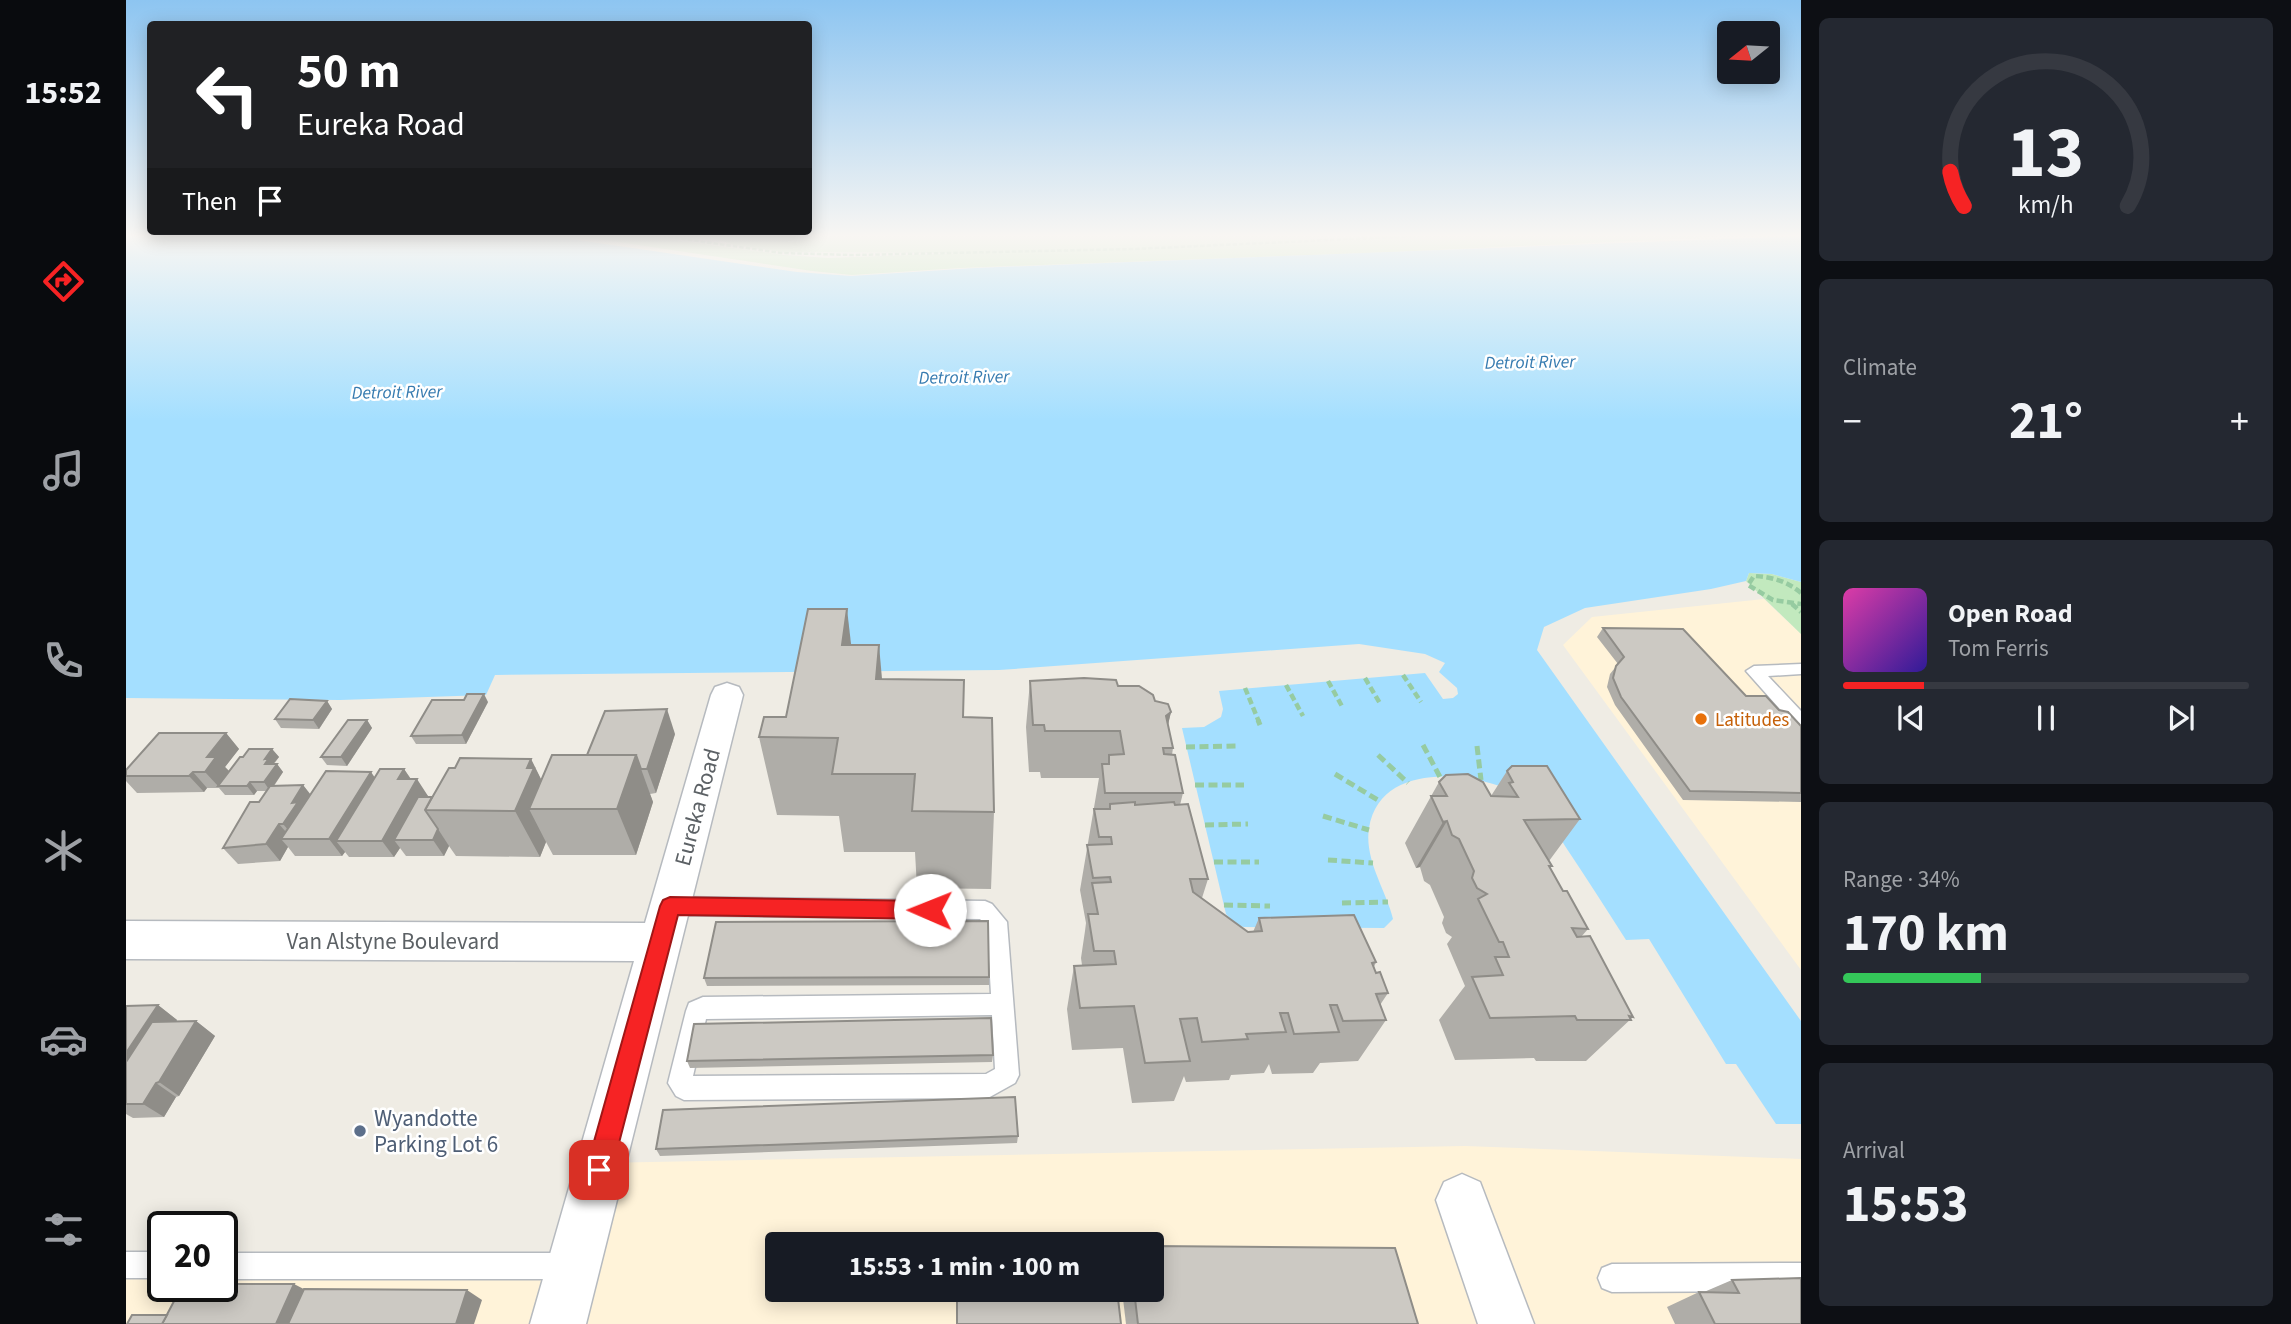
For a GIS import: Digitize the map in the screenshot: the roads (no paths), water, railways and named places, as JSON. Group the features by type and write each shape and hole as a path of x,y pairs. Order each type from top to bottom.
{"street":[{"name":"Eureka Road","path":"558,1324 727,695"},
{"name":"Van Alstyne Boulevard","path":"126,940 666,924"},
{"path":"1462,1200 1506,1324"}],"lane":[{"path":"1801,670 1754,671 1801,722"},
{"path":"666,924 985,910 998,922 1003,1004 1007,1075 988,1086 684,1088 681,1083 697,1011 703,1008 1003,1004"},
{"path":"126,1265 147,1265"},
{"path":"238,1266 574,1266"},
{"path":"1612,1278 1801,1276"}],"water":[{"name":"Detroit River","path":"126,298 1801,298 1801,582 1772,574 1749,573 1746,581 1711,589 1585,608 1544,627 1537,650 1801,1021 1801,1124 1776,1124 1736,1064 1726,1064 1649,939 1626,940 1543,811 1532,800 1498,785 1453,777 1430,777 1409,782 1390,791 1377,806 1369,828 1368,840 1373,863 1393,919 1384,928 1244,927 1236,925 1226,914 1182,728 1204,727 1221,717 1223,709 1219,691 1425,673 1443,699 1453,698 1458,694 1457,688 1439,672 1445,663 1425,654 1359,644 999,670 495,675 486,695 340,700 126,698"}],"place":[{"name":"Latitudes","path":"1701,719"},
{"name":"Wyandotte Parking Lot 6","path":"360,1131"}]}
